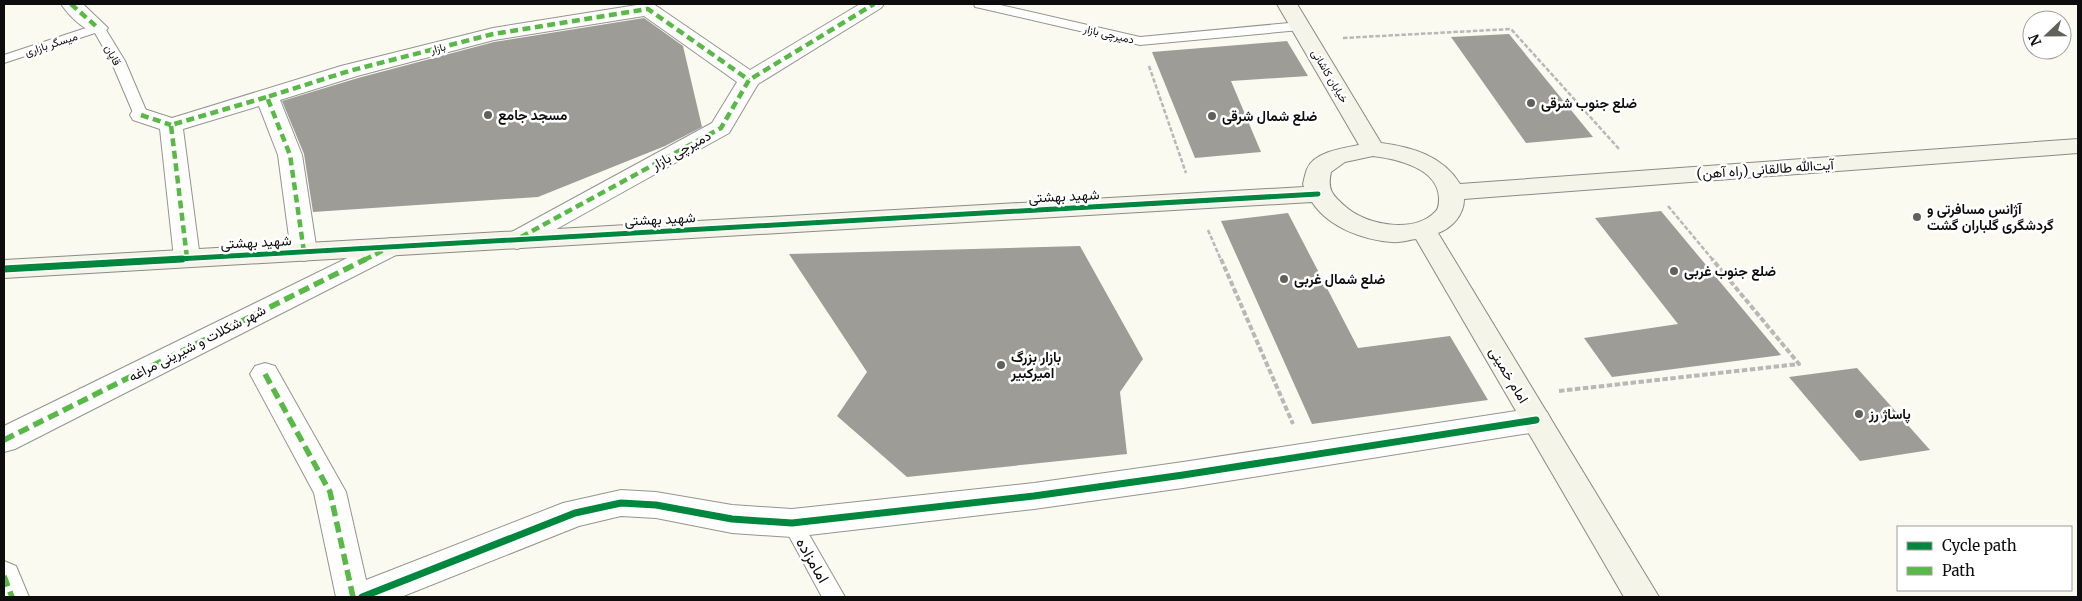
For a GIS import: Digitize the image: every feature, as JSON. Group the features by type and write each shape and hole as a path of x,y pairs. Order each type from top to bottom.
{"street":[{"name":"قاپان","path":"71,4 98,28"},
{"name":"دمیرچی بازار","path":"517,240 721,128 749,80 874,4"},
{"name":"خیابان کاشانی","path":"1287,4 1373,149"},
{"name":"بازار","path":"171,125 267,98 349,71 493,34 648,8 749,80"},
{"path":"267,98 290,156 304,252"},
{"path":"141,115 171,125 187,258"},
{"name":"(راه آهن) آیت‌الله طالقانی","path":"1452,192 2077,148"},
{"path":"1373,149 1394,151 1414,158 1431,167 1444,179 1452,192 1453,204 1448,215 1438,224 1423,230 1403,233 1381,232 1360,227 1341,218 1326,207 1318,194 1315,180 1320,166 1333,156 1351,150 1373,149"},
{"name":"شهید بهشتی","path":"4,269 1318,194"},
{"name":"امام خمینی","path":"1423,230 1642,597"},
{"name":"شهر شکلات و شیرینی مراغه","path":"4,440 390,247"},
{"path":"265,374 330,492 353,597"},
{"path":"362,597 575,513 621,503 656,505 732,519 792,523 1034,496 1307,456 1528,408"},
{"path":"4,576 12,597"}],"lane":[{"name":"دمیرچی بازار","path":"980,4 1140,41 1305,33"},
{"name":"میسگر بازاری","path":"4,59 98,28"},
{"name":"قاپان","path":"98,28 118,61 141,115"},
{"name":"امامزاده","path":"792,523 834,597"}],"path":[{"path":"1305,33 1511,29 1645,178 1799,364 1528,408"},
{"path":"1140,41 1195,201 1307,456"}],"building":[{"name":"مسجد جامع","path":"644,18 683,46 702,127 665,146 538,197 313,212 304,154 282,101 358,78 494,42"},
{"name":"ضلع جنوب شرقی","path":"1509,34 1593,137 1526,143 1451,37"},
{"name":"ضلع شمال شرقی","path":"1287,41 1308,76 1231,81 1261,152 1195,158 1152,52"},
{"name":"ضلع جنوب غربی","path":"1661,211 1781,355 1612,377 1584,338 1678,324 1595,218"},
{"name":"ضلع شمال غربی","path":"1288,213 1358,348 1450,336 1488,400 1312,424 1221,221"},
{"name":"بازار بزرگ امیرکبیر","path":"1080,246 1143,359 1120,392 1127,454 907,477 837,416 867,372 789,254"},
{"name":"پاساژ رز","path":"1857,368 1930,450 1860,461 1789,377"}],"marked path":[{"path":"71,4 98,28"},
{"path":"521,237 721,128 749,80 874,4"},
{"path":"304,252 290,155 267,97 349,71 493,34 648,9 749,80"},
{"path":"187,258 171,125 267,97"},
{"path":"141,115 171,125"},
{"path":"4,440 384,250"},
{"path":"265,374 330,492 353,597"},
{"path":"4,576 12,597"}],"cycle path":[{"path":"4,269 1318,194"},
{"path":"362,597 575,513 621,503 656,505 732,519 792,523 1034,496 1183,475 1536,420"}],"place":[{"name":"ضلع جنوب شرقی","path":"1531,103"},
{"name":"مسجد جامع","path":"488,115"},
{"name":"ضلع شمال شرقی","path":"1212,116"},
{"name":"آژانس مسافرتی و گردشگری گلباران گشت","path":"1917,217"},
{"name":"ضلع جنوب غربی","path":"1674,271"},
{"name":"ضلع شمال غربی","path":"1284,279"},
{"name":"بازار بزرگ امیرکبیر","path":"1001,365"},
{"name":"پاساژ رز","path":"1859,414"}]}
